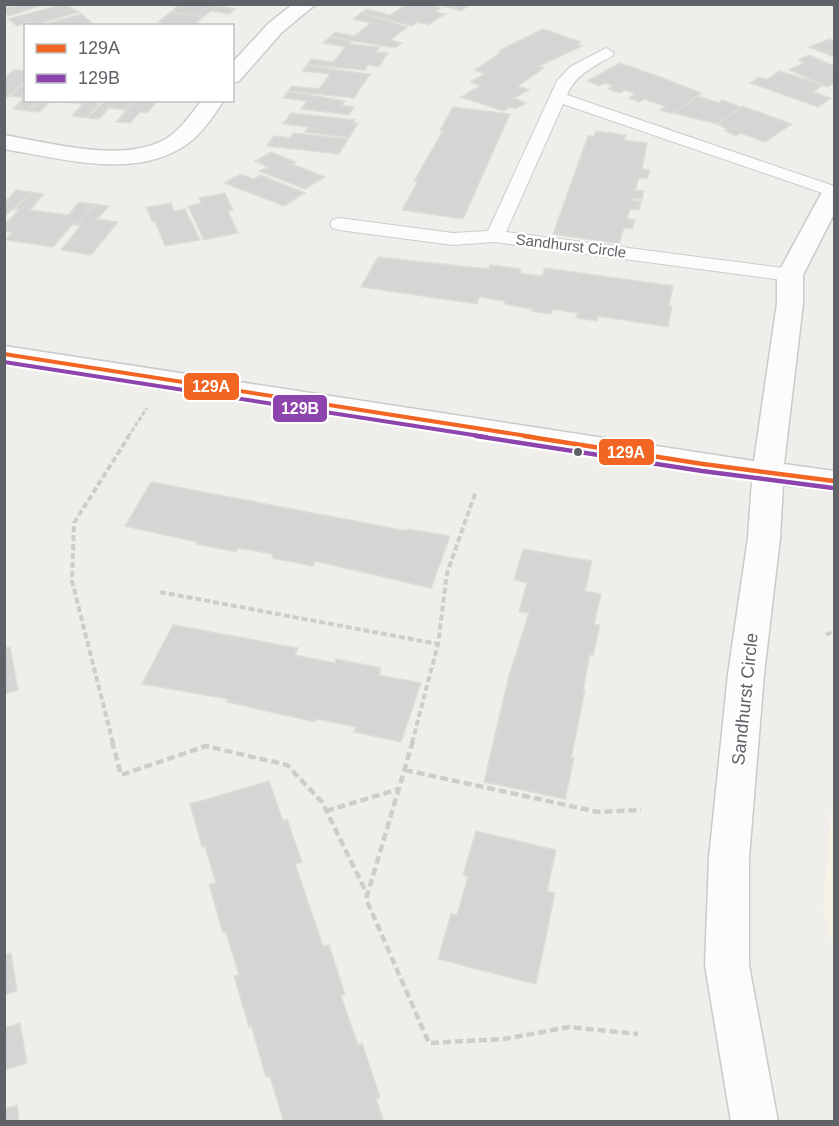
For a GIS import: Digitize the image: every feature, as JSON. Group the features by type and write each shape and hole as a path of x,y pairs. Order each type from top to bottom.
{"street":[{"path":"234,74 263,38 289,15 307,4"},
{"path":"4,142 114,157 147,154 172,145 190,131 212,102"},
{"name":"Sandhurst Circle","path":"755,1122 727,965 729,858 746,674 764,538 768,473 788,314 790,276 834,192"},
{"path":"4,354 834,482"}],"lane":[{"name":"Sandhurst Circle","path":"495,236 566,81 576,70 606,53"},
{"name":"Sandhurst Circle","path":"558,97 834,192"},
{"name":"Sandhurst Circle","path":"339,224 453,239 495,236 790,276"}],"path":[{"path":"166,379 74,523 72,581 121,775 206,746 287,765 322,802 367,894"},
{"path":"476,491 447,573 438,644 425,700 366,899 429,1043 504,1039 568,1026 638,1034"},
{"path":"160,592 438,644"},
{"path":"826,635 834,631"},
{"path":"405,770 598,812 641,810"},
{"path":"326,811 399,789"}],"shaded area":[{"path":"834,784 834,951 823,907"}],"building":[{"path":"10,4 46,4 9,16 4,12 4,8 13,6"},
{"path":"64,4 79,12 38,24 30,22 17,26 8,19"},
{"path":"179,4 212,5 235,9 229,14 211,11 203,17 171,12"},
{"path":"408,4 432,4 430,5 441,8 435,12 445,14 428,25 418,22 412,26 361,13 367,9 390,15"},
{"path":"437,4 471,4 461,11"},
{"path":"171,12 203,17 195,24 158,22"},
{"path":"361,13 407,27 391,40 402,43 395,48 330,37 335,32 354,36 371,23 353,19"},
{"path":"81,14 92,23 89,24 45,24"},
{"path":"543,29 581,42 577,45 582,46 539,66 544,68 518,86 529,90 514,98 526,103 515,109 510,107 503,111 461,97 480,86 470,82 485,74 475,70 501,52 498,51"},
{"path":"330,37 353,41 350,44 380,47 376,52 388,53 379,67 368,65 365,70 307,65 311,59 334,62 345,47 323,43"},
{"path":"829,39 834,41 834,57 809,47"},
{"path":"809,55 834,66 834,84 827,87 789,70 804,63 798,60"},
{"path":"620,63 701,93 672,114 660,110 665,106 644,99 640,102 629,98 635,94 625,90 620,93 608,89 613,86 605,83 600,86 587,81"},
{"path":"307,65 370,74 354,98 288,91 292,86 319,89 330,74 302,71"},
{"path":"14,70 24,71 24,82 4,100 4,78"},
{"path":"780,71 823,85 813,92 831,98 818,107 750,83 759,77 767,79"},
{"path":"24,82 24,98 10,96"},
{"path":"288,91 345,101 342,105 354,107 349,115 301,109 307,101 283,98"},
{"path":"698,96 719,103 722,100 741,107 717,124 673,113"},
{"path":"24,98 24,102 36,102 28,111 13,109"},
{"path":"36,102 49,102 40,112 28,111"},
{"path":"68,102 98,102 96,104 99,104 87,118 72,116 83,104"},
{"path":"104,102 133,102 126,110 109,108 99,119 87,118"},
{"path":"133,102 156,102 147,113 140,112 130,123 116,122"},
{"path":"742,106 792,124 765,142 740,133 736,136 717,124"},
{"path":"453,107 510,114 463,219 402,210 418,181 414,181 443,131 440,131"},
{"path":"291,113 355,120 354,123 358,123 349,138 305,132 309,127 283,124"},
{"path":"596,131 626,135 624,140 647,143 642,169 650,170 647,179 639,178 635,190 644,191 642,199 633,198 632,200 641,201 639,210 630,209 627,219 635,220 632,229 624,228 619,244 553,234 588,136 594,136"},
{"path":"293,133 348,139 339,154 267,146 274,136 290,138"},
{"path":"271,152 296,162 292,164 325,177 305,189 259,171 268,167 255,161"},
{"path":"240,174 253,179 261,175 305,193 284,206 224,183"},
{"path":"16,190 31,192 4,217 4,203"},
{"path":"31,192 44,194 30,210 68,215 79,202 95,204 53,247 6,240 12,232 4,231 4,225 19,210 14,210"},
{"path":"225,193 233,210 228,211 238,233 204,240 188,206 201,203 199,198"},
{"path":"171,203 174,211 185,209 200,240 165,246 155,221 152,221 146,207"},
{"path":"95,204 109,206 97,219 118,222 91,255 61,250 81,225 77,225"},
{"path":"378,257 489,269 490,265 521,269 519,273 542,276 545,268 673,286 668,327 598,316 597,321 576,318 578,313 552,309 551,314 531,311 533,309 504,304 505,301 479,297 477,304 361,287"},
{"path":"151,482 407,531 408,529 450,536 431,588 315,561 313,566 272,558 273,554 238,548 236,552 196,544 197,542 125,526"},
{"path":"523,549 592,561 585,591 601,594 594,624 600,625 593,655 590,654 571,758 574,758 565,799 484,782 509,676 529,613 519,612 527,583 514,580"},
{"path":"173,625 298,648 295,655 335,663 336,659 381,668 379,675 421,683 401,742 354,732 356,727 317,719 315,722 227,702 228,699 142,684"},
{"path":"10,647 18,690 4,694 4,648"},
{"path":"269,781 283,821 287,819 302,862 295,864 323,946 329,945 345,994 341,996 358,1045 362,1043 380,1097 376,1099 384,1122 284,1122 270,1077 266,1077 251,1025 249,1027 234,976 239,975 226,932 223,933 209,884 216,883 205,846 202,847 190,804"},
{"path":"476,831 556,850 547,891 555,893 536,984 438,959 451,914 457,915 468,877 463,875"},
{"path":"11,953 17,991 4,995 4,955"},
{"path":"20,1023 27,1063 4,1070 4,1028"},
{"path":"17,1105 19,1122 4,1122 4,1109"}],"transit line":[{"name":"129A","path":"4,354 703,464 834,481"},
{"name":"129B","path":"4,362 702,471 833,488"}]}
